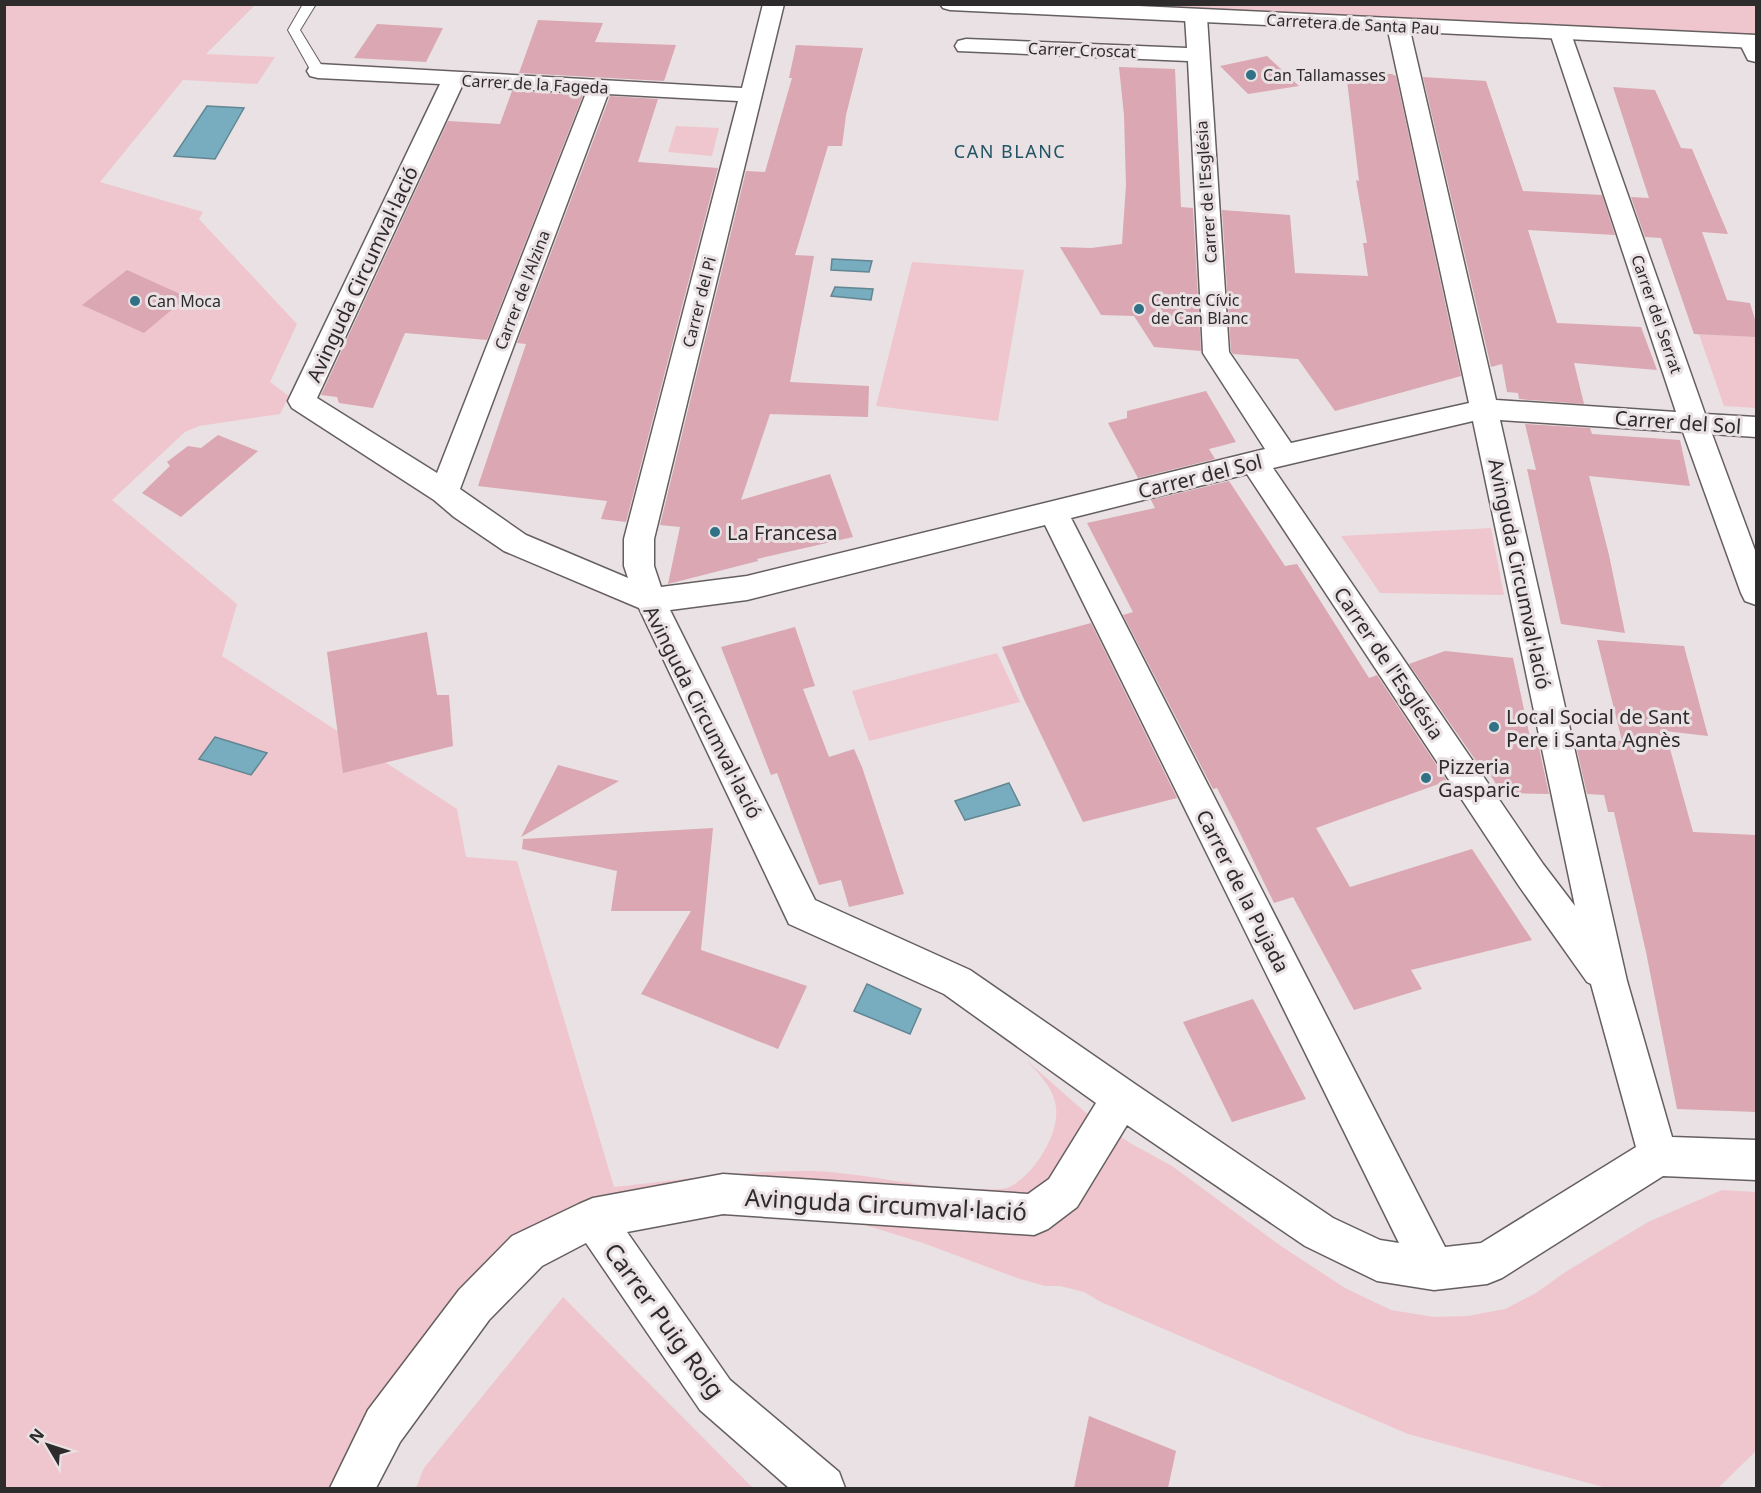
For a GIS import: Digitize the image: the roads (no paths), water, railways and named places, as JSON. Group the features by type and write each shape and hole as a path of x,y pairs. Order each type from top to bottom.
{"street":[{"name":"Carrer del Pi","path":"650,600 639,566 639,539 774,4"},
{"name":"Carretera de Santa Pau","path":"950,4 1561,33 1754,46"},
{"name":"Carrer de l'Església","path":"1196,17 1216,353 1269,459 1531,875 1609,981"},
{"name":"Avinguda Circumval·lació","path":"454,79 302,401 444,492 464,509 514,543 650,600 802,912 957,982 1121,1098 1319,1232 1377,1260 1434,1269 1487,1263 1658,1156 1609,981 1398,26"},
{"name":"Carrer del Serrat","path":"1561,33 1694,423 1756,593"},
{"name":"Carrer Croscat","path":"966,46 1197,55"},
{"name":"Carrer de la Fageda","path":"318,71 752,95"},
{"name":"Carrer de l'Alzina","path":"444,492 599,87"},
{"name":"Carrer del Sol","path":"650,600 747,588 1269,459 1484,409 1756,427"},
{"name":"Carrer de la Pujada","path":"1053,512 1434,1269"},
{"name":"Avinguda Circumval·lació","path":"352,1488 384,1426 474,1305 527,1251 593,1218 723,1194 1034,1215 1063,1193 1121,1098"},
{"path":"1658,1156 1756,1160"},
{"name":"Carrer Puig Roig","path":"593,1218 715,1395 823,1488"}],"lane":[{"path":"310,4 294,30 318,71"}],"water":[{"path":"207,106 244,108 215,159 174,156"},
{"path":"832,259 872,261 869,272 831,270"},
{"path":"835,287 873,289 871,300 831,296"},
{"path":"215,737 267,753 251,775 199,759"},
{"path":"1009,783 1020,805 965,820 955,801"},
{"path":"867,984 921,1009 910,1034 854,1011"}],"place":[{"name":"Can Tallamasses","path":"1251,75"},
{"name":"Can Moca","path":"135,301"},
{"name":"Centre Cívic de Can Blanc","path":"1139,309"},
{"name":"La Francesa","path":"715,532"},
{"name":"Local Social de Sant Pere i Santa Agnès","path":"1494,727"},
{"name":"Pizzeria Gasparic","path":"1426,778"}],"district":[{"name":"CAN BLANC","path":"1010,151"}]}
